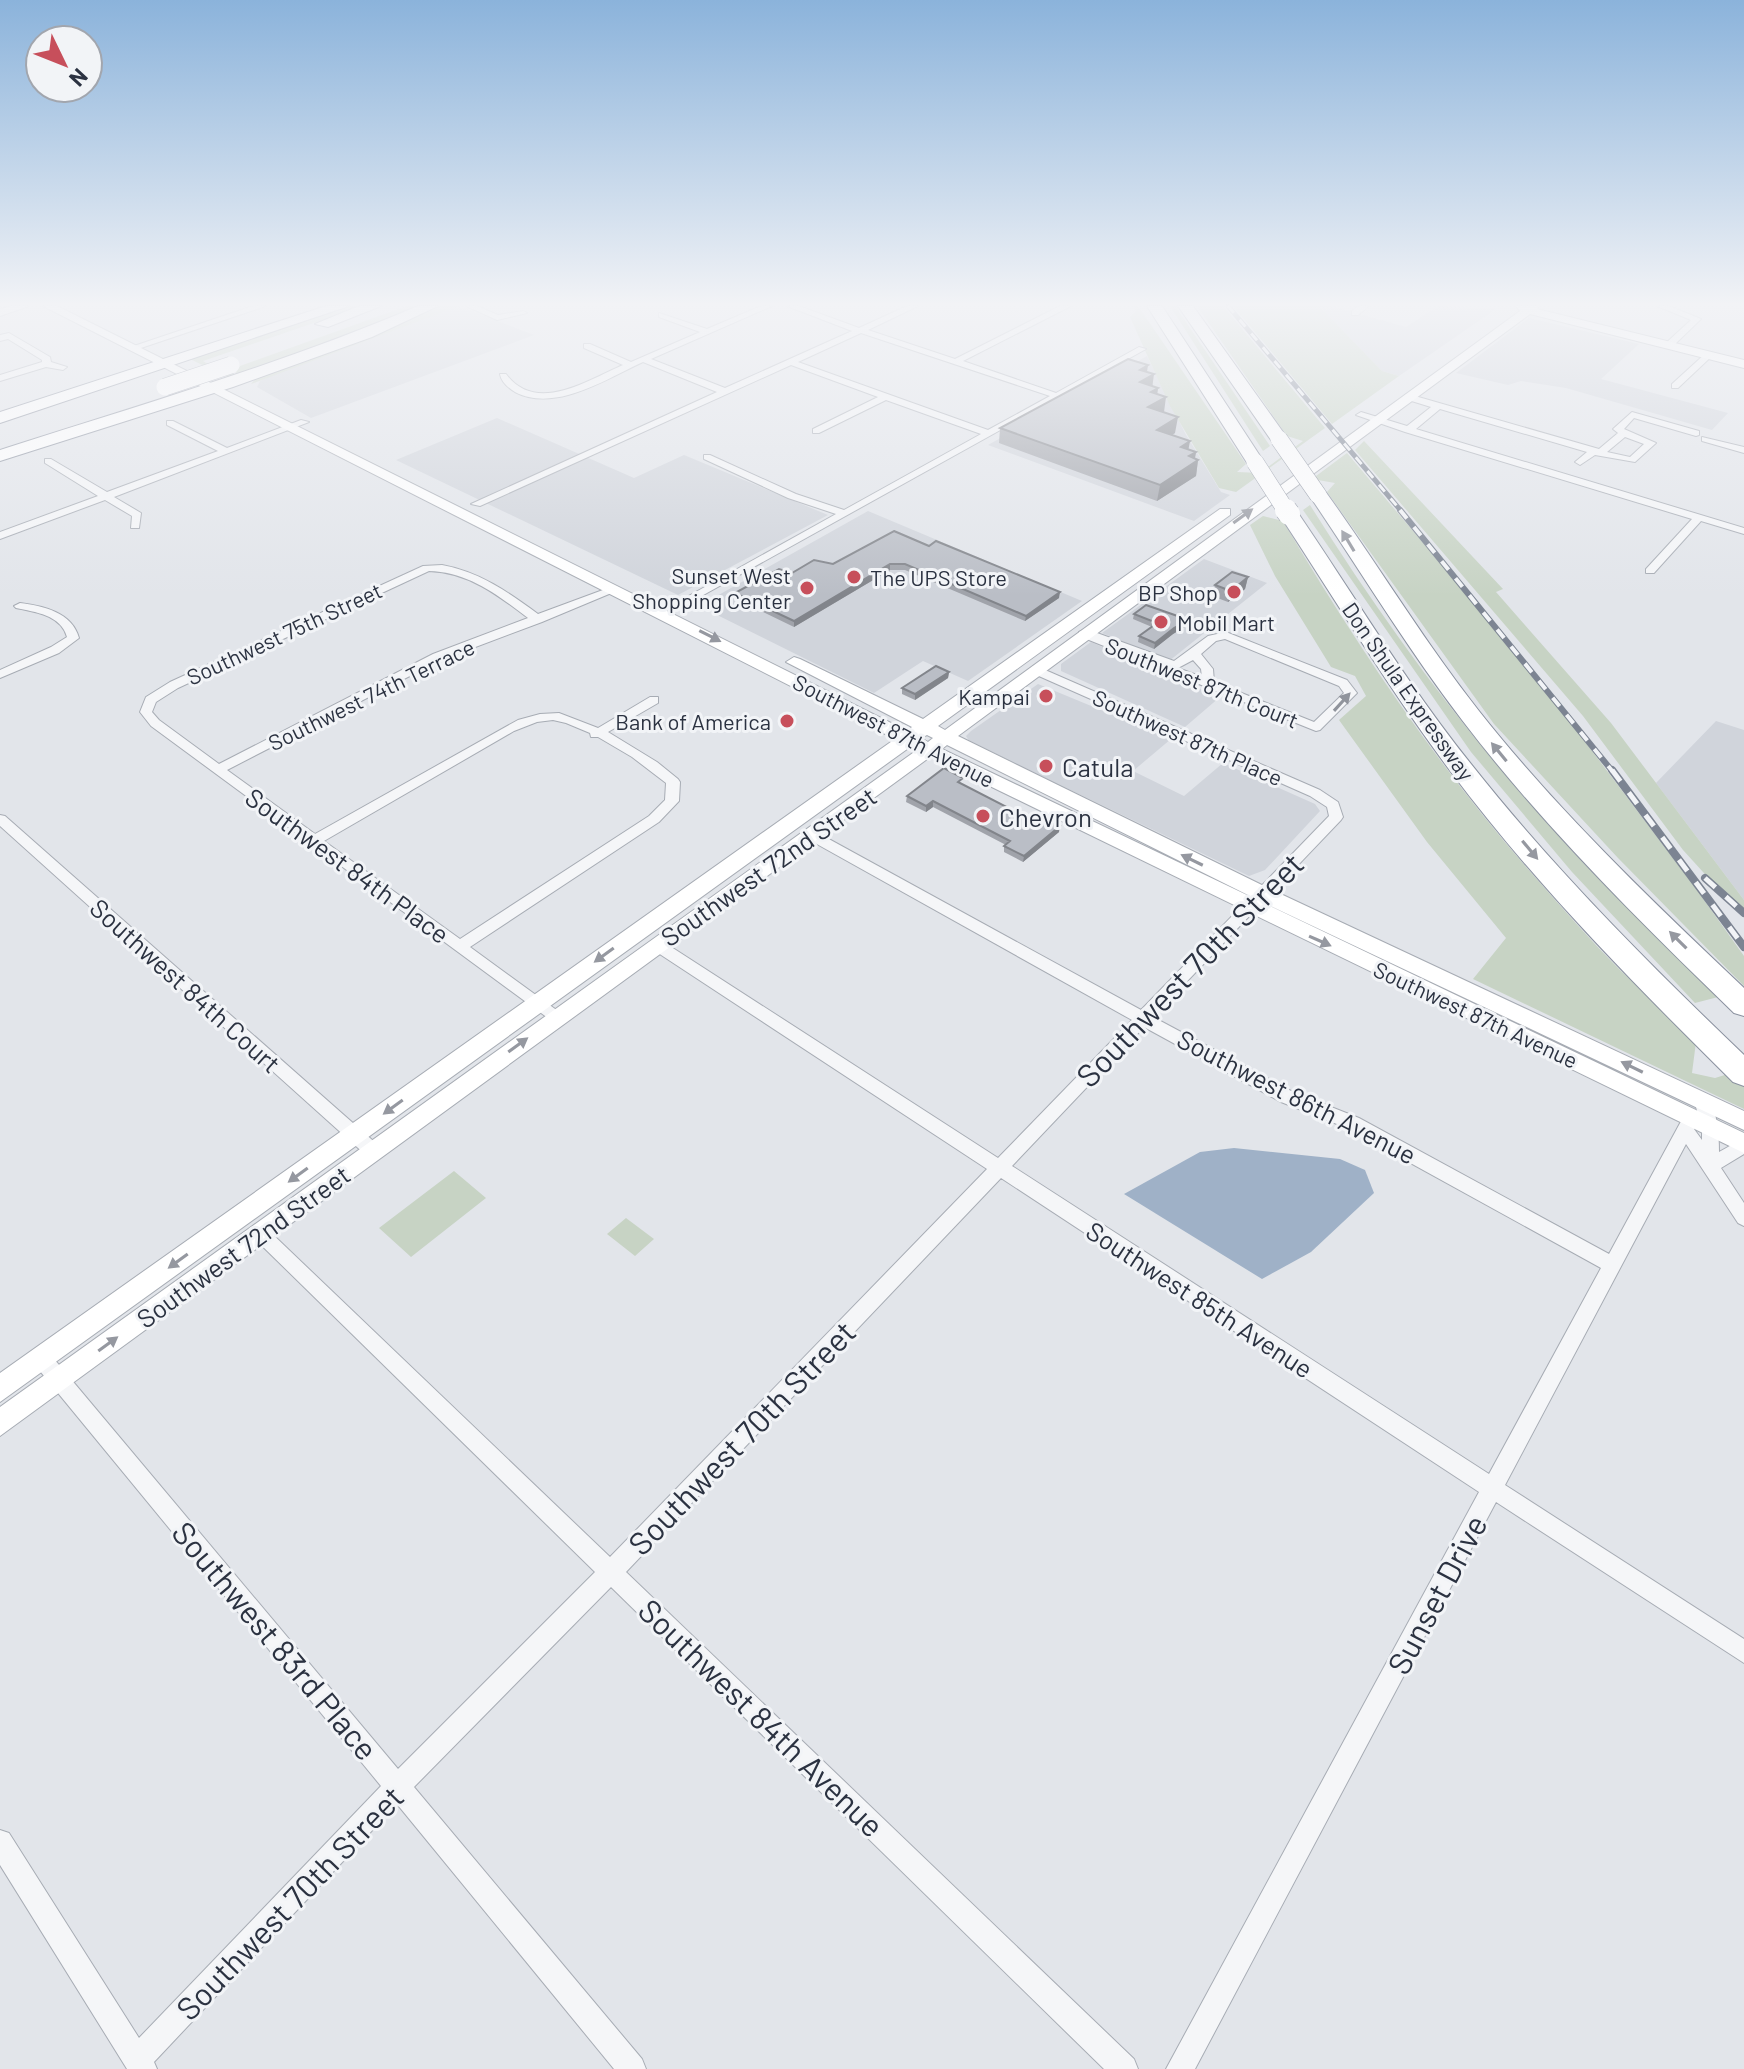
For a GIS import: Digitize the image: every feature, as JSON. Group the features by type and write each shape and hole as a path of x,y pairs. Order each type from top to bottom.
{"highway":[{"path":"0,418 48,403"},
{"path":"0,432 114,403"},
{"path":"0,440 123,403"},
{"path":"0,456 133,403"},
{"name":"Don Shula Expressway","path":"1216,403 1424,720 1467,777 1551,875 1676,1008 1744,1074"},
{"name":"Don Shula Expressway","path":"1253,403 1407,628 1513,769 1595,863 1739,1000"}],"main road":[{"name":"Southwest 87th Avenue","path":"244,403 528,545 620,584 768,657 937,744 1698,1120 1744,1121"},
{"name":"Southwest 87th Avenue","path":"265,403 557,545 620,584 680,605 768,657"},
{"name":"Southwest 72nd Street","path":"1259,488 1361,415 1386,403"},
{"name":"Southwest 72nd Street","path":"250,1225 355,1134 546,1011 657,945 937,744 1396,403"},
{"path":"372,469 388,463"},
{"path":"460,511 476,504"},
{"name":"Southwest 72nd Street","path":"0,1423 51,1369 250,1225 373,1151 690,893 1235,505"},
{"path":"1202,528 1218,535"},
{"path":"528,545 557,545"},
{"path":"1111,593 1129,600"},
{"path":"1043,644 1061,652"},
{"path":"657,945 651,937 692,904 690,893"},
{"name":"Southwest 87th Avenue","path":"1256,901 1457,982 1744,1145"},
{"path":"1457,982 1474,1011"},
{"name":"Southwest 72nd Street","path":"0,1389 51,1369"}],"street":[{"path":"476,504 702,403"},
{"path":"816,431 873,403"},
{"path":"904,403 989,434"},
{"path":"680,605 1045,403"},
{"path":"1432,403 1632,460 1651,443 1618,429 1632,415 1696,433"},
{"path":"1408,430 1438,406"},
{"path":"1361,415 1744,531"},
{"path":"0,536 304,422"},
{"path":"170,423 226,451"},
{"path":"1580,462 1624,433"},
{"path":"1705,439 1744,450"},
{"path":"707,457 790,495 845,514"},
{"path":"48,461 137,515 135,526"},
{"path":"1650,571 1698,518"},
{"name":"Southwest 75th Street","path":"146,707 155,696 174,685 427,568 456,570 506,597 538,620"},
{"name":"Southwest 74th Terrace","path":"218,769 429,661 538,620 620,584"},
{"path":"0,674 71,639 73,633 70,627 53,615 20,606"},
{"name":"Southwest 87th Court","path":"1085,633 1163,663 1180,664 1217,636 1226,635 1343,683 1351,693 1316,727 1085,633"},
{"path":"1195,654 1207,669 1208,682"},
{"name":"Southwest 87th Place","path":"1036,670 1315,793 1336,809"},
{"path":"596,734 654,700"},
{"name":"Southwest 84th Place","path":"146,707 155,723 546,1011"},
{"path":"315,840 510,728 541,718 567,719 666,774 675,792 669,806 654,819 459,947"},
{"name":"Southwest 70th Street","path":"140,2064 398,1788 612,1571 1330,825 1336,809"},
{"name":"Southwest 84th Court","path":"0,819 373,1151"},
{"name":"Southwest 86th Avenue","path":"811,835 1275,1091 1374,1134 1613,1265"},
{"name":"Southwest 85th Avenue","path":"657,945 1744,1652"},
{"path":"1698,1120 1710,1166 1744,1218"},
{"path":"1698,1120 1710,1166"},
{"name":"Sunset Drive","path":"1180,2069 1613,1265 1698,1120"},
{"path":"1669,1165 1688,1159 1710,1166 1744,1145"},
{"name":"Southwest 84th Avenue","path":"250,1225 612,1571 1124,2069"},
{"name":"Southwest 83rd Place","path":"51,1369 632,2069"},
{"path":"0,1842 140,2064"}],"shaded area":[{"path":"284,403 353,403 311,418"},
{"path":"1064,403 1170,403 1221,492 1230,495 1194,521 988,445"},
{"path":"1617,403 1689,403 1728,413 1712,430"},
{"path":"497,418 634,478 684,455 828,515 678,595 396,460"},
{"path":"868,511 1082,601 968,681 923,661 874,693 699,606"},
{"path":"1204,559 1267,583 1169,661 1102,633"},
{"path":"1091,642 1220,697 1185,727 1061,671 1061,664"},
{"path":"1038,684 1171,739 1133,771 1184,796 1223,763 1315,804 1320,811 1265,870 1249,876 969,741 966,736 971,731"},
{"path":"1716,721 1744,730 1744,900 1656,783"}],"green space":[{"path":"1168,403 1204,403 1246,464 1237,472 1260,473 1303,441 1287,436 1264,403 1304,403 1325,428 1236,492 1219,488"},
{"path":"1232,403 1241,403 1270,446 1263,451"},
{"path":"1314,403 1362,403 1332,424"},
{"path":"1364,441 1503,589 1496,592 1611,723 1744,900 1744,910 1723,894 1683,850 1583,716 1355,450"},
{"path":"1347,453 1534,674 1694,886 1744,956 1744,986 1618,858 1494,724 1327,492 1335,483 1312,479"},
{"path":"1310,505 1400,639 1498,766 1605,885 1722,996 1695,1003 1572,872 1471,752 1303,510"},
{"path":"1263,516 1283,521 1401,705 1500,836 1599,948 1696,1042 1692,1073 1715,1078 1744,1069 1744,1109 1473,979 1506,938 1427,842 1339,720 1366,696 1355,676 1331,667 1275,576 1250,525"},
{"path":"454,1171 486,1198 411,1257 379,1228"},
{"path":"626,1218 654,1239 635,1256 607,1234"}],"water":[{"path":"1234,1148 1340,1159 1365,1170 1374,1193 1311,1252 1262,1279 1124,1194 1200,1152"}],"building":[{"path":"1047,403 1156,403 1148,407 1178,417 1157,430 1190,441 1181,447 1196,452 1189,456 1198,460 1160,485 1000,428"},
{"name":"Sunset West Shopping Center","path":"894,531 929,546 936,541 1060,592 1026,616 905,564 890,564 794,621 735,593 779,569 792,573 814,560 833,564"},
{"path":"1232,572 1248,577 1231,591 1215,585"},
{"path":"1146,605 1189,620 1155,643 1139,636 1157,623 1134,614"},
{"path":"936,666 949,672 915,694 902,688"},
{"name":"Chevron","path":"944,768 963,778 958,782 1034,821 1040,816 1060,826 1024,856 1004,846 1010,841 933,801 926,806 907,796"}],"railway":[{"path":"1310,403 1402,512"},
{"path":"1400,510 1613,772"},
{"path":"1612,770 1744,947"},
{"path":"1705,878 1744,913"}],"place":[{"name":"The UPS Store","path":"854,577"},
{"name":"Sunset West Shopping Center","path":"807,588"},
{"name":"BP Shop","path":"1234,592"},
{"name":"Mobil Mart","path":"1161,622"},
{"name":"Kampai","path":"1046,696"},
{"name":"Bank of America","path":"787,721"},
{"name":"Catula","path":"1046,766"},
{"name":"Chevron","path":"983,816"}]}
